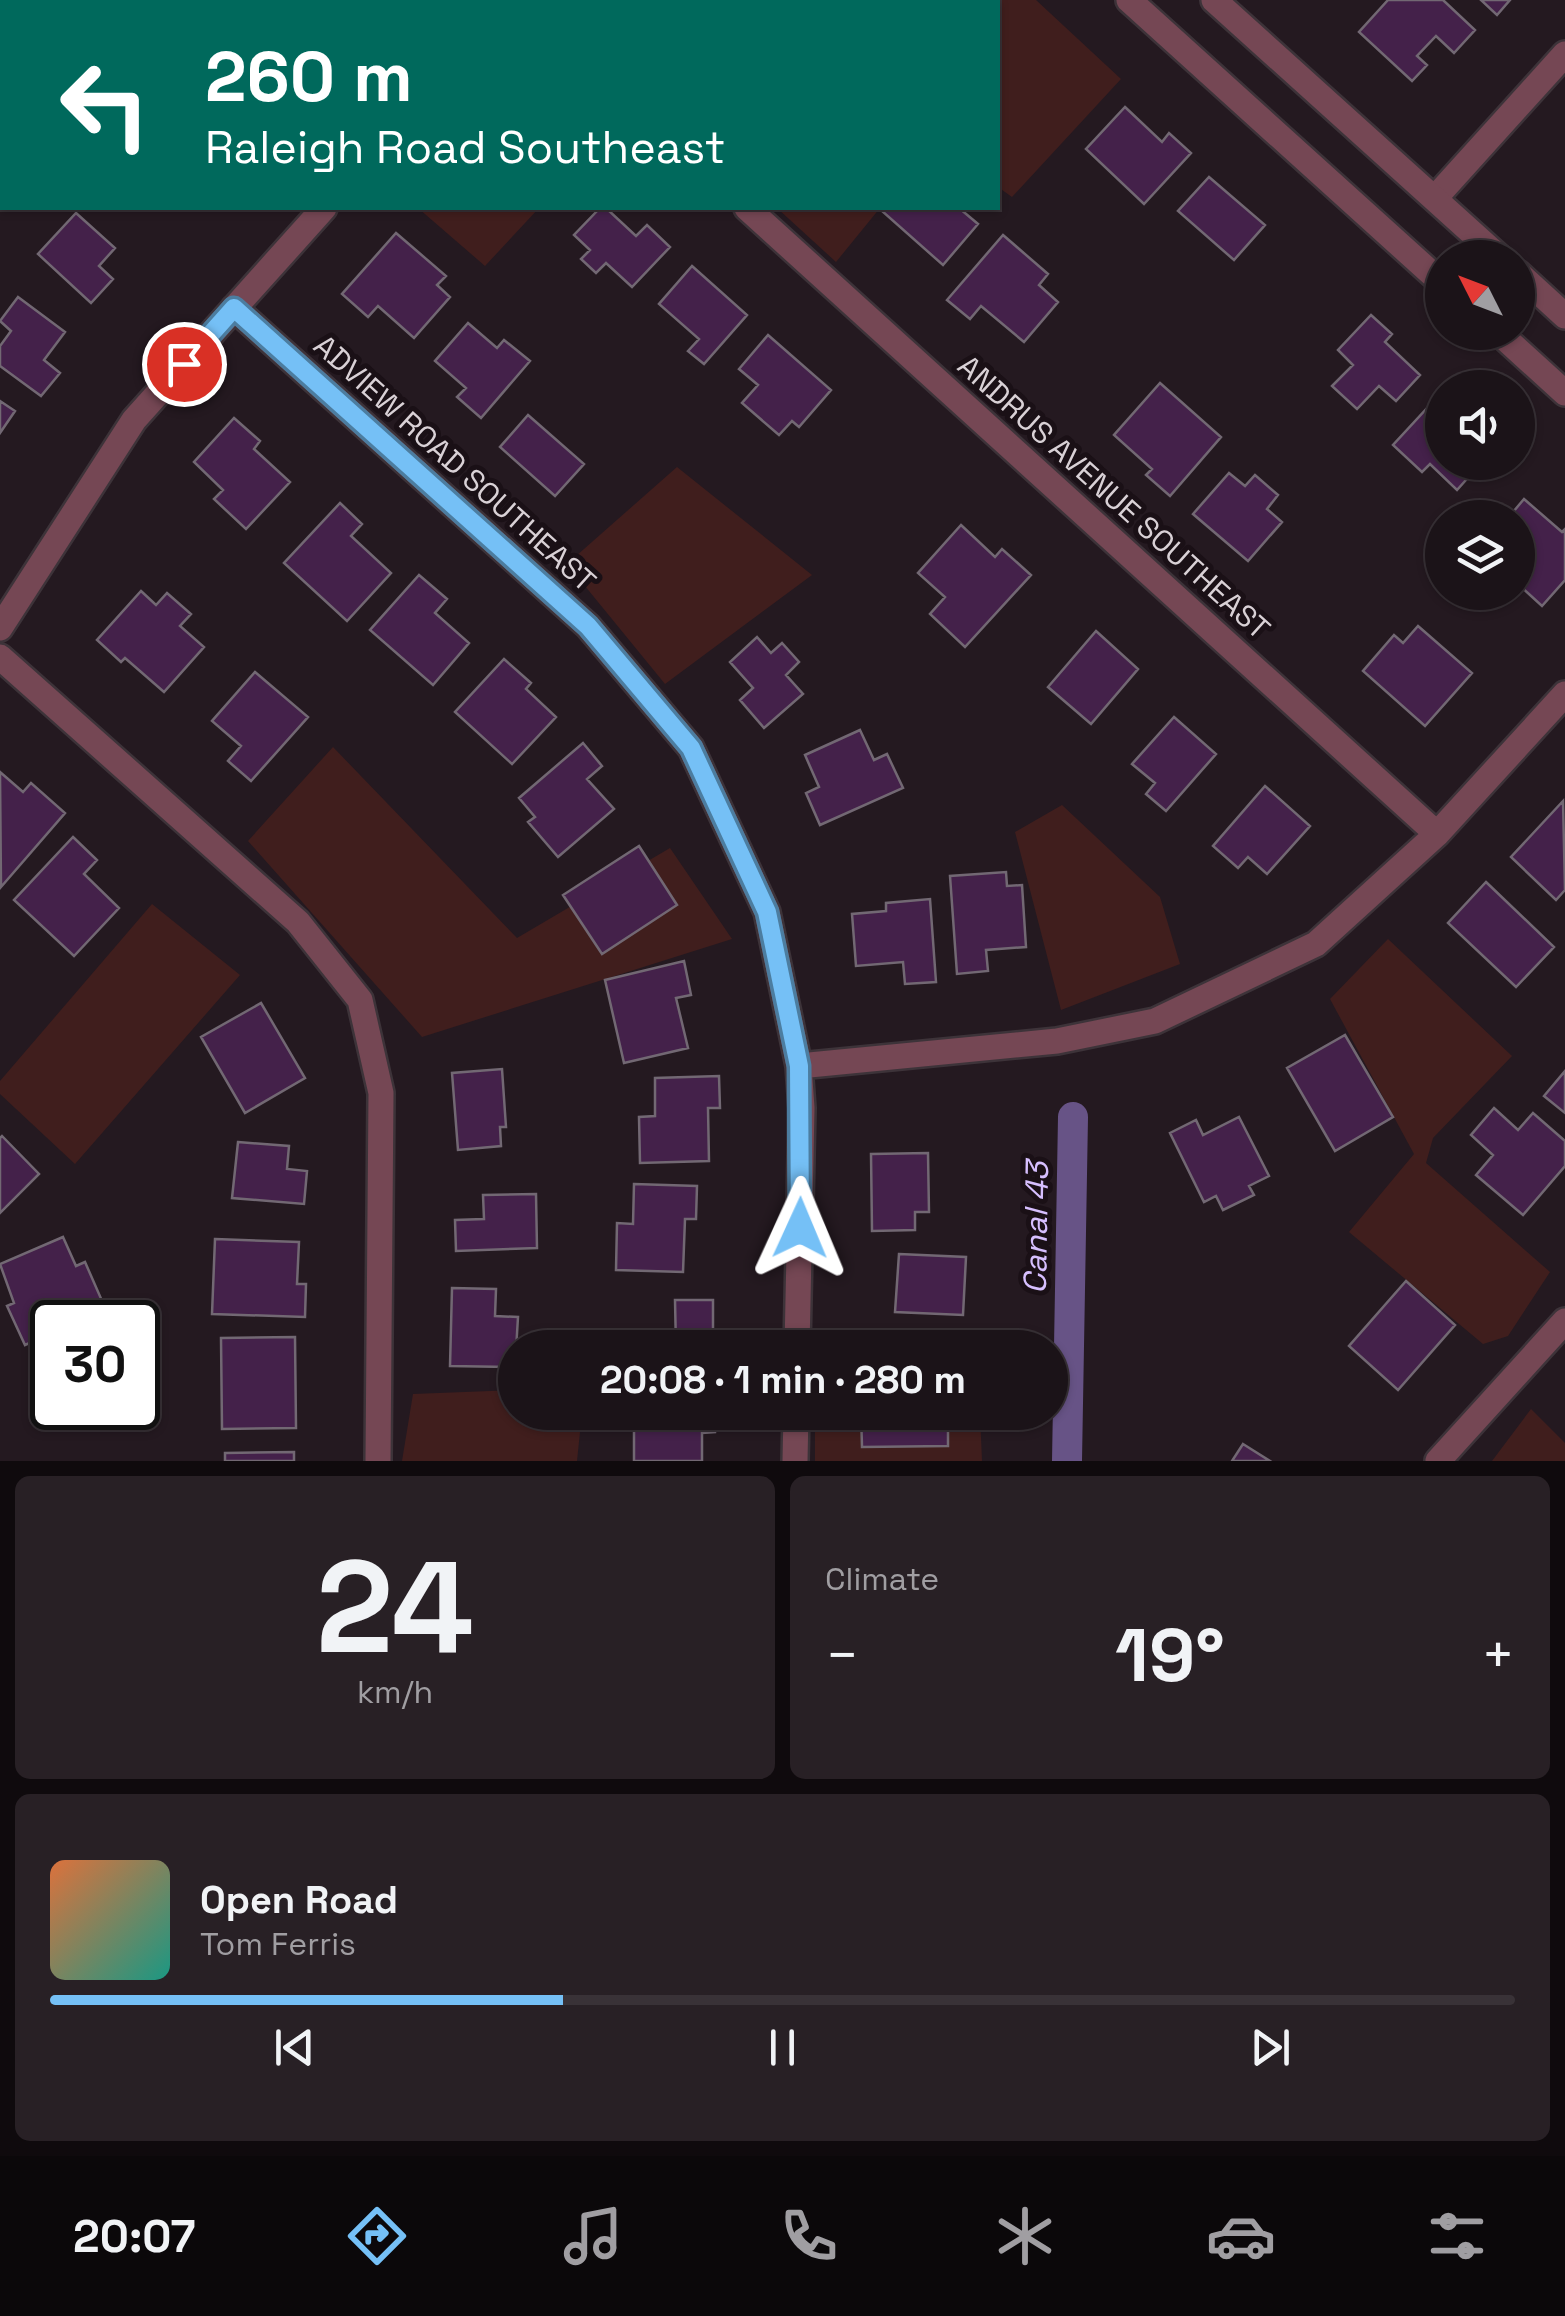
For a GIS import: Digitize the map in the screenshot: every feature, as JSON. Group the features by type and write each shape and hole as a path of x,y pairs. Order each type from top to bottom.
{"street":[{"path":"1129,0 1425,267"},
{"path":"1214,0 1480,240"},
{"path":"1435,198 1565,54"},
{"path":"0,628 134,420 322,210"},
{"name":"ANDRUS AVENUE SOUTHEAST","path":"749,210 1438,834"},
{"path":"1535,289 1565,316"},
{"name":"ADVIEW ROAD SOUTHEAST","path":"234,308 588,626 691,748 767,912 799,1066 802,1108 797,1330"},
{"path":"1518,350 1565,393"},
{"path":"0,657 298,922 360,1000 381,1093 378,1461"},
{"path":"799,1066 1057,1041 1156,1021 1316,944 1438,834 1565,694"},
{"path":"1438,1461 1565,1320"},
{"path":"794,1461 795,1430"}],"shaded area":[{"path":"1000,0 1036,0 1121,79 1012,197 1000,188"},
{"path":"420,210 537,210 485,266"},
{"path":"779,210 878,210 836,262"},
{"path":"677,467 812,575 665,684 567,564"},
{"path":"333,747 517,938 670,848 732,939 422,1037 248,841"},
{"path":"1062,805 1160,897 1180,964 1061,1010 1015,832"},
{"path":"152,904 240,975 75,1164 0,1094 0,1081"},
{"path":"1388,939 1512,1056 1433,1138 1426,1163 1550,1272 1508,1336 1483,1344 1349,1232 1414,1154 1330,999"},
{"path":"498,1391 498,1430 580,1430 577,1461 402,1461 413,1394"},
{"path":"1531,1409 1565,1443 1565,1461 1492,1461"},
{"path":"815,1430 981,1430 982,1461 815,1461"}],"building":[{"path":"1388,0 1443,0 1475,30 1454,53 1436,36 1417,56 1427,65 1412,81 1359,32"},
{"path":"1481,0 1510,0 1497,15"},
{"path":"1125,107 1162,142 1169,133 1191,153 1144,204 1086,149"},
{"path":"1209,177 1265,225 1234,260 1178,211"},
{"path":"598,210 608,210 636,236 647,225 670,247 632,287 606,263 596,273 581,259 590,250 574,235"},
{"path":"961,210 978,224 943,265 882,211"},
{"path":"76,213 115,248 99,266 113,279 91,303 38,254"},
{"path":"396,233 446,276 437,285 450,297 414,338 378,306 368,317 342,294"},
{"path":"1003,235 1048,274 1039,285 1058,302 1024,342 981,306 970,319 947,300"},
{"path":"692,266 747,315 704,364 688,351 699,339 659,304"},
{"path":"18,297 65,332 44,360 60,373 41,396 0,366 0,346 11,331 0,321"},
{"path":"1371,315 1392,334 1385,342 1420,375 1396,401 1379,386 1357,409 1332,386 1353,365 1338,350"},
{"path":"468,323 497,348 504,340 530,361 481,418 457,397 466,388 435,361"},
{"path":"768,335 831,390 799,427 792,421 779,435 742,403 758,385 739,369"},
{"path":"1160,383 1221,437 1170,496 1146,475 1152,469 1114,435"},
{"path":"0,401 15,411 0,433"},
{"path":"1425,410 1425,469 1422,472 1393,445"},
{"path":"528,415 584,464 555,496 500,447"},
{"path":"234,418 260,441 254,449 290,482 246,529 214,499 223,490 194,462"},
{"path":"1229,473 1245,486 1255,475 1278,495 1267,509 1282,522 1248,561 1193,514"},
{"path":"1447,480 1466,480 1457,490"},
{"path":"340,503 362,524 351,536 391,573 347,621 284,563"},
{"path":"1535,509 1562,532 1565,529 1565,580 1542,606 1535,600"},
{"path":"961,525 995,557 1002,549 1031,575 965,647 930,614 945,597 918,573"},
{"path":"419,575 447,599 435,613 469,643 433,685 370,630"},
{"path":"141,591 156,605 167,593 191,614 180,626 204,647 164,692 97,640"},
{"path":"1418,626 1472,673 1425,726 1363,671 1394,635 1403,643"},
{"path":"1096,631 1138,669 1091,724 1048,687"},
{"path":"757,637 771,653 782,643 799,662 786,675 803,694 764,728 740,700 753,688 730,662"},
{"path":"504,659 531,683 526,689 556,717 512,764 455,712"},
{"path":"255,672 308,717 251,781 228,761 241,746 212,721"},
{"path":"1174,717 1216,754 1166,811 1146,794 1155,783 1132,764"},
{"path":"860,730 874,760 887,754 903,788 820,825 806,793 819,787 805,755"},
{"path":"583,743 602,766 587,779 614,809 558,857 528,822 535,817 519,798"},
{"path":"0,772 23,792 31,783 65,813 1,887"},
{"path":"1265,786 1310,826 1267,874 1248,857 1238,868 1213,846"},
{"path":"1563,801 1565,890 1556,900 1511,857"},
{"path":"73,837 97,860 84,874 119,908 74,956 14,900"},
{"path":"639,846 677,905 602,954 563,895"},
{"path":"1006,872 1007,886 1022,885 1026,947 986,950 988,971 957,974 950,876"},
{"path":"1486,882 1554,947 1516,987 1448,923"},
{"path":"930,899 936,982 905,984 903,962 856,966 852,914 886,911 886,903"},
{"path":"684,961 691,995 676,998 688,1048 624,1063 605,980"},
{"path":"261,1003 305,1078 245,1113 201,1037"},
{"path":"1345,1035 1393,1117 1335,1151 1287,1068"},
{"path":"502,1069 506,1127 500,1127 501,1146 458,1150 452,1073"},
{"path":"1565,1071 1565,1113 1544,1096"},
{"path":"719,1076 720,1108 708,1108 709,1161 640,1163 639,1117 655,1116 655,1078"},
{"path":"1494,1108 1518,1130 1533,1113 1565,1141 1565,1166 1523,1215 1476,1175 1493,1155 1471,1135"},
{"path":"1239,1117 1269,1176 1249,1186 1254,1195 1223,1210 1216,1196 1204,1202 1170,1133 1196,1120 1203,1135"},
{"path":"0,1138 39,1174 0,1213"},
{"path":"238,1142 289,1146 287,1169 307,1171 304,1204 232,1198"},
{"path":"928,1153 929,1212 915,1212 915,1230 872,1231 871,1154"},
{"path":"634,1184 697,1186 696,1219 685,1219 683,1272 616,1270 617,1223 633,1224"},
{"path":"536,1194 537,1248 456,1251 455,1220 484,1219 483,1195"},
{"path":"63,1237 76,1266 85,1262 102,1300 30,1300 30,1343 25,1345 7,1306 14,1303 0,1264"},
{"path":"215,1239 299,1242 297,1284 306,1284 305,1317 212,1314"},
{"path":"899,1254 966,1257 963,1315 895,1312"},
{"path":"1406,1281 1455,1325 1398,1390 1349,1346"},
{"path":"452,1288 496,1289 495,1316 518,1317 517,1330 498,1330 498,1367 450,1366"},
{"path":"675,1300 713,1300 713,1330 676,1330"},
{"path":"295,1337 296,1428 222,1429 221,1338"},
{"path":"634,1430 715,1430 702,1433 702,1461 634,1461"},
{"path":"862,1430 948,1430 948,1446 862,1447"},
{"path":"1243,1444 1270,1461 1232,1461"},
{"path":"294,1452 294,1461 225,1461 225,1453"}],"waterway":[{"name":"Canal 43","path":"1067,1461 1073,1117"}],"route":[{"path":"184,364 234,308 588,626 691,748 767,912 799,1066 800,1228"}]}
